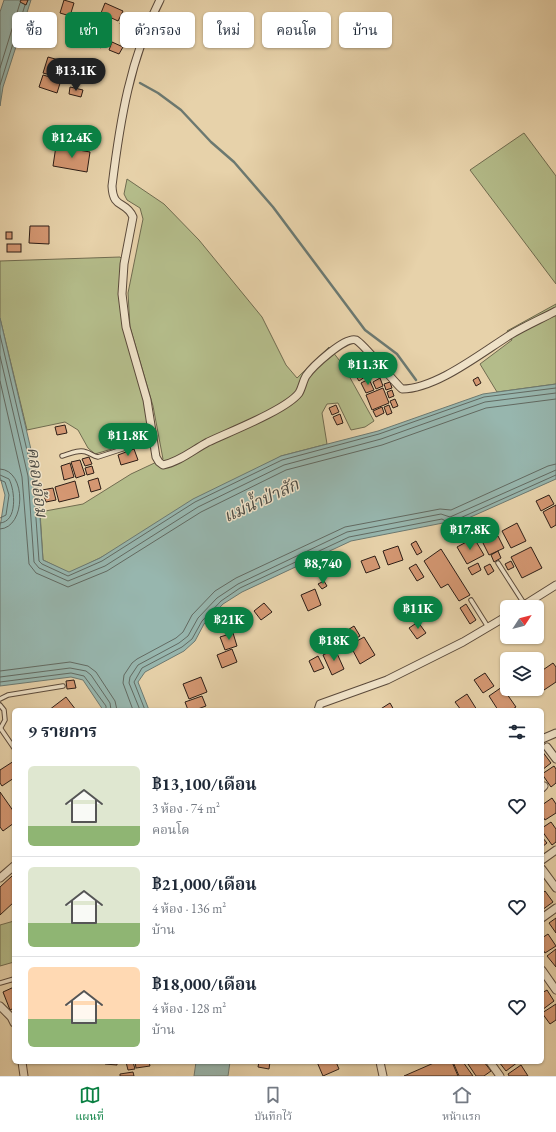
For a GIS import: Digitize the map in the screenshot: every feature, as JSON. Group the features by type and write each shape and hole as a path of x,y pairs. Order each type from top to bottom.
{"street":[{"path":"160,0 142,38 133,67 122,112 112,186 115,201 131,211 133,217 124,264 122,294 126,328 146,400 159,462 163,465 171,464 208,442 258,419 293,399 299,392 307,375 334,349 350,340 356,340 362,345 390,378 402,389 410,389 457,369 511,334 556,311"},
{"path":"532,600 556,585"},
{"path":"319,708 320,704 387,680 500,620"},
{"path":"544,737 556,733"},
{"path":"548,747 556,759"},
{"path":"544,859 556,850"},
{"path":"0,878 12,868"},
{"path":"544,872 556,888"},
{"path":"544,917 556,908"},
{"path":"544,973 556,990"},
{"path":"0,1006 12,1018"},
{"path":"22,1064 24,1076"},
{"path":"380,1064 383,1076"},
{"path":"491,1064 500,1076"}],"lane":[{"path":"62,456 80,451 98,457 153,439"},
{"path":"498,563 520,600"},
{"path":"471,600 488,628"},
{"path":"0,699 8,695 63,686"},
{"path":"0,705 4,710 5,720 1,729 12,745"},
{"path":"0,983 12,980"}],"green space":[{"path":"524,133 556,176 556,284 470,170"},
{"path":"127,179 164,204 199,240 262,317 286,365 297,378 329,347 343,365 374,421 365,427 351,430 338,403 327,404 322,413 327,444 281,456 100,558 69,573 43,560 40,512 83,504 131,474 163,459 153,406 130,327 128,293 143,219 140,208 127,200 124,194"},
{"path":"120,257 124,261 121,292 145,405 149,438 95,454 88,448 78,430 65,422 27,430 0,318 0,261"},
{"path":"556,304 556,384 497,392 480,364 512,340 507,331"},
{"path":"12,922 12,963 0,966 0,925"}],"water":[{"path":"4,0 31,0 27,12 12,12 12,48 16,48 3,87 0,106 0,12"},
{"name":"แม่น้ำป่าสัก","path":"0,318 37,475 43,560 69,572 100,558 193,499 281,456 378,431 483,394 556,384 556,479 446,528 443,523 351,541 242,592 223,604 204,624 195,641 184,651 145,672 138,682 148,708 102,708 83,680 71,677 0,686 0,527 5,495 0,477"},
{"path":"196,1064 230,1064 228,1076 194,1076"}],"building":[{"path":"21,0 28,0 26,5 20,2"},
{"path":"64,0 74,3 71,12 65,12 65,14 60,13"},
{"path":"105,3 123,11 120,12 118,21 112,18 112,12 101,12"},
{"path":"112,42 120,46 120,48 122,48 119,54 109,50 110,48 112,48"},
{"path":"48,57 66,62 62,78 43,73"},
{"path":"43,75 61,80 57,93 39,87"},
{"path":"70,87 83,90 81,97 69,94"},
{"path":"56,146 90,152 87,172 53,166"},
{"path":"30,226 49,226 49,244 29,243"},
{"path":"6,232 12,232 12,239 6,239"},
{"path":"7,244 21,244 21,252 7,252"},
{"path":"362,359 372,372 359,381 350,367"},
{"path":"478,377 481,383 476,386 473,380"},
{"path":"380,378 383,386 376,389 373,382"},
{"path":"369,379 374,390 366,393 361,383"},
{"path":"390,382 392,388 386,390 384,384"},
{"path":"383,388 389,403 372,410 366,395"},
{"path":"392,390 394,396 389,398 387,392"},
{"path":"395,399 398,406 393,408 390,401"},
{"path":"336,405 339,412 332,415 329,408"},
{"path":"389,405 392,413 387,415 384,407"},
{"path":"382,407 384,413 376,417 373,411"},
{"path":"340,414 343,423 337,425 333,417"},
{"path":"65,425 67,433 57,435 55,427"},
{"path":"134,449 138,460 121,465 118,455"},
{"path":"89,457 92,464 85,466 82,459"},
{"path":"80,460 85,475 76,478 71,462"},
{"path":"70,463 74,477 64,480 61,466"},
{"path":"92,466 94,473 87,475 85,468"},
{"path":"98,478 101,489 91,492 88,481"},
{"path":"75,481 79,497 59,502 55,487"},
{"path":"53,488 56,500 46,502 42,490"},
{"path":"549,495 554,504 541,511 536,501"},
{"path":"556,505 556,525 551,528 543,512"},
{"path":"517,523 526,541 511,548 502,531"},
{"path":"498,536 504,548 489,555 483,543"},
{"path":"474,538 484,555 467,564 457,547"},
{"path":"416,541 422,552 417,555 411,544"},
{"path":"398,546 403,560 388,565 383,551"},
{"path":"531,547 542,568 522,578 511,557"},
{"path":"441,549 470,595 459,601 448,584 441,588 424,561"},
{"path":"498,551 501,558 494,562 491,555"},
{"path":"375,556 380,568 366,573 361,561"},
{"path":"511,561 514,567 508,570 505,564"},
{"path":"478,563 481,570 472,575 468,568"},
{"path":"416,564 424,577 417,581 409,568"},
{"path":"490,564 494,571 488,575 484,567"},
{"path":"324,581 327,586 322,589 318,584"},
{"path":"315,589 321,605 308,611 301,595"},
{"path":"264,603 272,612 261,620 254,611"},
{"path":"466,604 476,620 470,624 460,608"},
{"path":"418,622 426,633 417,639 409,628"},
{"path":"354,626 360,636 349,643 343,633"},
{"path":"233,633 237,646 225,650 220,637"},
{"path":"364,637 375,655 360,664 350,645"},
{"path":"232,649 237,662 222,668 217,655"},
{"path":"335,649 344,669 332,675 323,655"},
{"path":"318,656 324,668 314,672 309,661"},
{"path":"553,663 556,667 556,682 544,690 544,669"},
{"path":"485,673 494,686 483,693 474,680"},
{"path":"201,677 207,692 189,699 183,684"},
{"path":"74,680 76,688 67,689 66,681"},
{"path":"500,688 500,696 508,696 516,707 497,708 489,696"},
{"path":"467,694 476,708 460,708 455,702"},
{"path":"202,696 206,706 200,708 187,708 185,702"},
{"path":"66,697 74,708 52,708"},
{"path":"390,703 393,708 382,708"},
{"path":"544,754 551,763 544,768"},
{"path":"12,762 12,779 2,786 0,783 0,770"},
{"path":"554,766 556,769 556,783 551,787 544,777 544,773"},
{"path":"0,792 12,809 12,824 3,831 0,827"},
{"path":"552,798 556,804 556,813 545,820 544,818 544,804"},
{"path":"551,822 556,829 556,842 552,845 544,834 544,827"},
{"path":"12,876 12,904 0,915 0,887"},
{"path":"545,891 553,902 544,909"},
{"path":"556,918 556,933 549,923"},
{"path":"548,934 556,946 545,953 544,951 544,937"},
{"path":"556,949 556,967 547,956"},
{"path":"12,988 12,1009 10,1010 3,992"},
{"path":"547,990 554,1001 544,1008 544,992"},
{"path":"556,1004 556,1020 550,1024 544,1016 544,1012"},
{"path":"126,1064 134,1064 135,1069 128,1070"},
{"path":"135,1064 150,1064 150,1066 136,1068"},
{"path":"259,1064 270,1064 269,1069 258,1067"},
{"path":"318,1064 337,1064 339,1069 323,1076"},
{"path":"431,1064 453,1064 458,1076 404,1076"},
{"path":"454,1064 464,1064 473,1076 459,1076"},
{"path":"468,1064 486,1064 491,1071 484,1076 476,1076"},
{"path":"501,1064 515,1064 506,1071"},
{"path":"521,1065 528,1076 509,1076 508,1074"},
{"path":"133,1072 134,1076 120,1076 120,1074"}],"waterway":[{"path":"140,83 158,93 181,110 211,142 234,162 273,207 365,330 397,354 416,380"}],"water label":[{"name":"คลองอ้อม","path":"38,482"}]}
